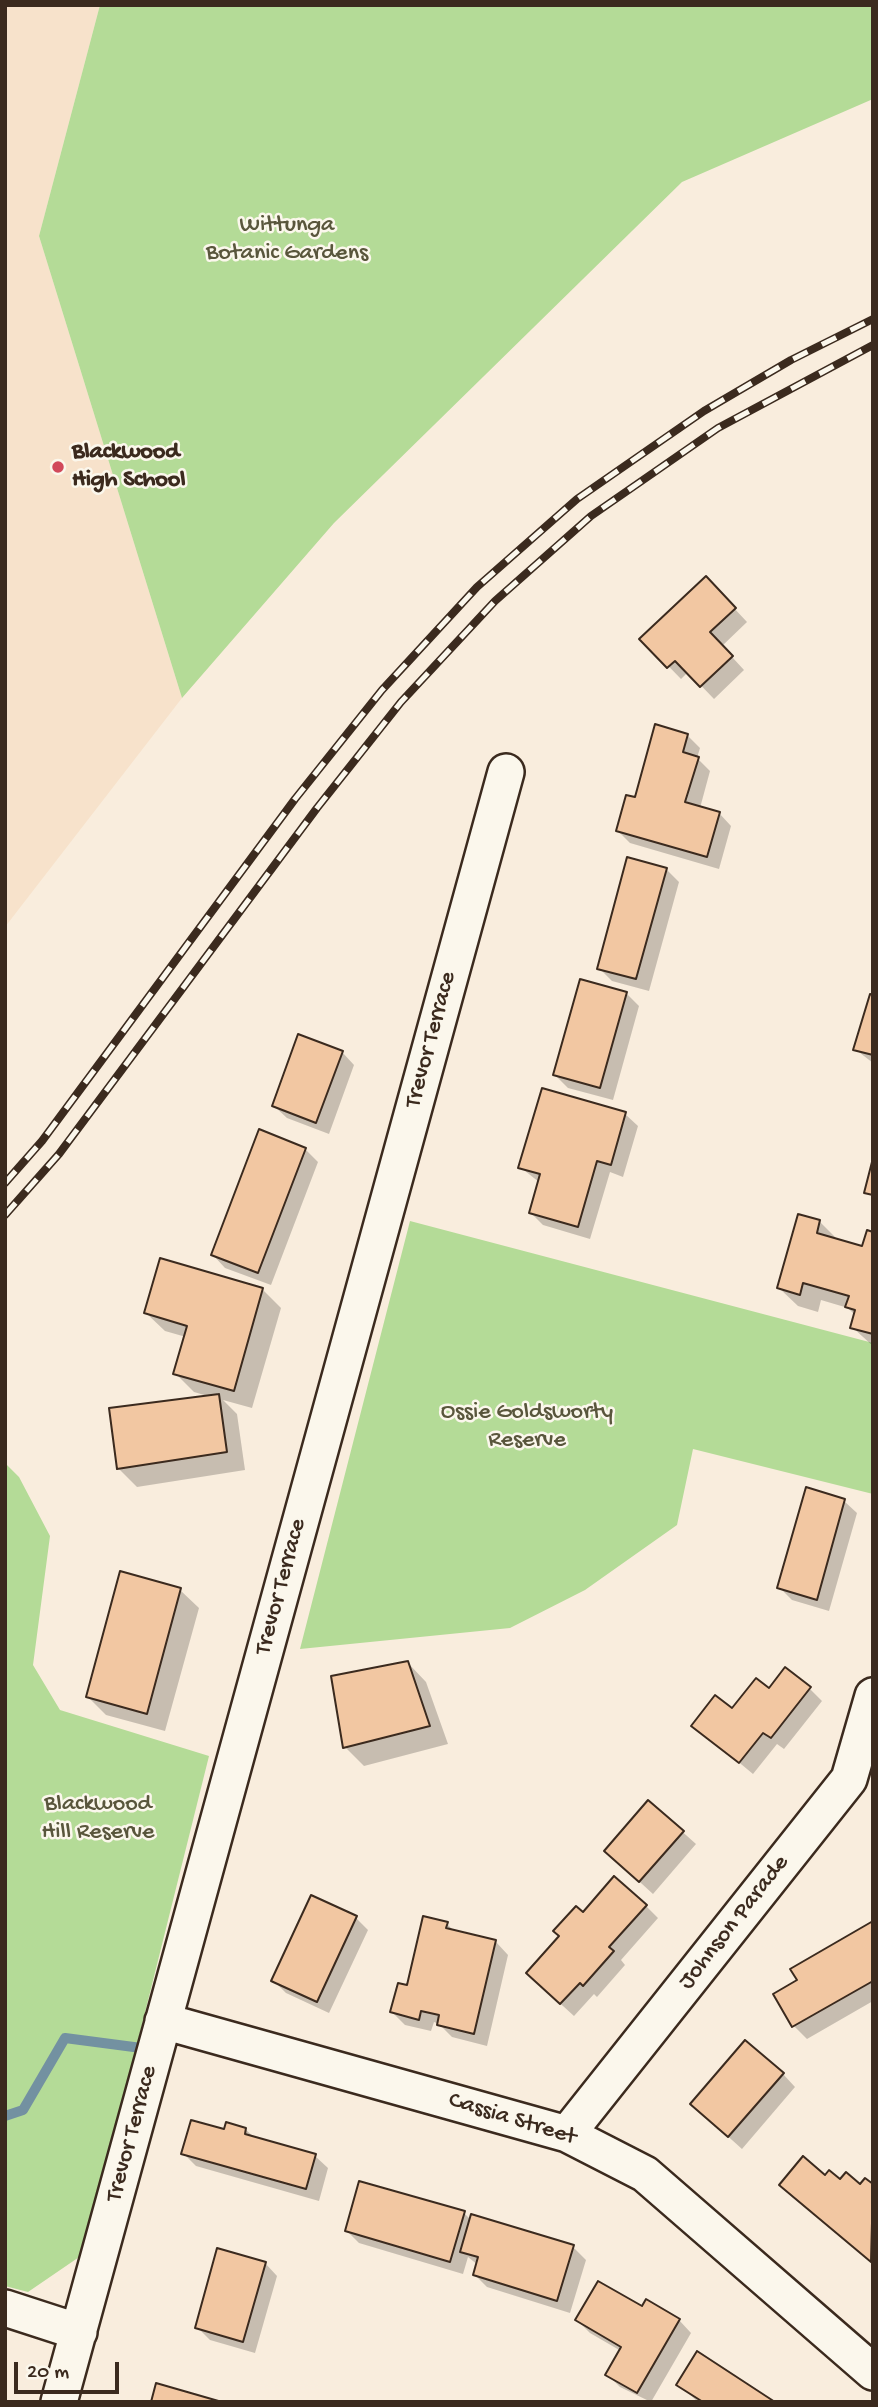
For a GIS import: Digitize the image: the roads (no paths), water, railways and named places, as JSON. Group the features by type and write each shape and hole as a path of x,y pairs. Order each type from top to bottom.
{"street":[{"name":"Trevor Terrace","path":"60,2402 506,772"},
{"name":"Johnson Parade","path":"567,2134 861,1789 873,1696"},
{"name":"Cassia Street","path":"163,2021 567,2134 645,2174 873,2372"},
{"path":"5,2308 79,2332"}],"waterway":[{"path":"5,2116 23,2110 65,2038 149,2049"}],"railway":[{"path":"5,1183 42,1141 295,799 382,690 477,587 577,499 704,411 791,360 873,319"},
{"path":"5,1215 59,1154 317,808 401,702 495,601 591,516 718,428 873,345"}],"place":[{"name":"Blackwood High School","path":"58,467"}],"park label":[{"name":"Wittunga Botanic Gardens","path":"287,240"},
{"name":"Ossie Goldsworty Reserve","path":"527,1427"},
{"name":"Blackwood Hill Reserve","path":"98,1819"}]}
